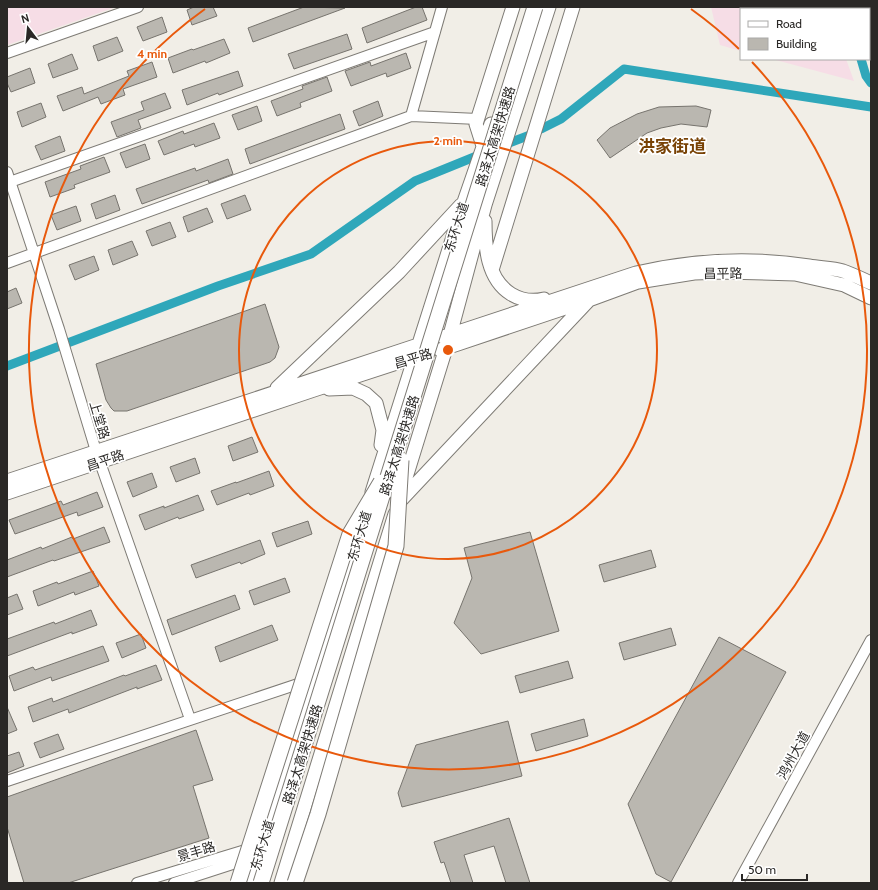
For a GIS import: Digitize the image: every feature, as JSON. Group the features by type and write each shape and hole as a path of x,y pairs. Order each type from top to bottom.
{"highway":[{"name":"路泽太高架快速路","path":"270,883 535,7"},
{"name":"路泽太高架快速路","path":"261,883 544,7"},
{"path":"238,883 350,534 397,460"},
{"path":"295,883 318,814 396,546 397,460"}],"main road":[{"path":"483,146 476,124 513,7"},
{"name":"东环大道","path":"250,883 464,202 499,101 528,7"},
{"name":"东环大道","path":"281,883 450,335 485,205 549,7"},
{"path":"492,270 573,7"},
{"path":"274,391 399,272 464,202"},
{"path":"485,205 485,244 493,275 504,289 521,300 541,300 586,295"},
{"name":"昌平路","path":"7,481 98,456 446,348 586,295 636,273 693,263 761,261 842,271 871,283"},
{"name":"昌平路","path":"7,493 98,456 274,391 419,344 586,295 638,282 694,273 725,272 795,274 844,285 871,298"},
{"path":"398,504 586,295"},
{"path":"314,390 353,388 366,394 376,403 383,430 370,499"}],"street":[{"path":"7,53 138,7"},
{"path":"410,116 442,7"},
{"path":"8,179 435,32"},
{"path":"7,263 410,116 478,119"},
{"name":"上堂路","path":"8,179 59,329 98,456 190,719"},
{"name":"鸿州大道","path":"738,883 871,640"},
{"path":"7,781 314,679"},
{"name":"景丰路","path":"138,883 260,850"},
{"name":"景丰路","path":"174,883 260,850"}],"shaded area":[{"path":"7,7 116,7 7,45"},
{"path":"711,7 828,7 740,8 740,51 720,45"},
{"path":"776,60 846,60 854,81"}],"building":[{"path":"194,7 213,7 217,16 192,25 187,10"},
{"path":"304,7 345,8 253,42 248,28"},
{"path":"416,7 422,7 427,20 367,43 362,28"},
{"path":"162,17 167,32 143,41 137,27"},
{"path":"347,34 352,49 294,69 288,54"},
{"path":"117,37 123,51 98,61 93,46"},
{"path":"224,39 230,53 206,63 205,61 173,73 168,58"},
{"path":"406,53 411,68 387,77 386,73 351,86 345,71 370,62 371,66"},
{"path":"72,54 78,69 53,78 48,64"},
{"path":"152,62 157,77 123,89 125,95 101,104 98,97 63,111 57,96 82,87 84,94 129,76 127,71"},
{"path":"30,68 35,83 11,92 7,83 7,77"},
{"path":"238,71 243,86 219,95 218,93 187,105 182,90"},
{"path":"327,77 332,91 300,103 301,107 277,116 271,101 303,89 302,86"},
{"path":"165,93 171,108 138,120 141,128 117,137 111,122 144,110 141,102"},
{"path":"378,101 383,116 359,126 353,111"},
{"path":"41,103 46,117 22,127 17,112"},
{"path":"257,106 262,121 238,130 232,115"},
{"path":"696,106 711,110 707,127 681,124 661,128 647,133 610,158 597,140 610,128 637,114 659,107"},
{"path":"340,114 345,129 250,164 245,149"},
{"path":"214,123 220,138 195,147 194,144 164,155 158,141 183,131 184,134"},
{"path":"60,136 65,151 41,160 35,146"},
{"path":"145,144 150,159 126,168 120,153"},
{"path":"104,157 110,172 74,185 75,188 50,197 45,182 81,169 80,166"},
{"path":"228,159 233,174 209,183 208,180 142,204 136,189 195,168 196,171"},
{"path":"115,195 120,210 96,219 91,204"},
{"path":"245,195 251,210 227,219 221,204"},
{"path":"76,206 81,221 57,230 51,215"},
{"path":"207,208 213,222 188,232 183,217"},
{"path":"170,222 176,237 152,246 146,231"},
{"path":"132,241 138,255 113,265 108,250"},
{"path":"94,256 99,270 75,280 69,265"},
{"path":"16,288 22,303 7,309 7,292"},
{"path":"265,304 279,347 275,358 270,362 127,411 114,411 111,408 106,400 96,364"},
{"path":"252,437 258,452 233,461 228,446"},
{"path":"195,458 200,473 176,482 170,467"},
{"path":"269,471 274,486 250,495 249,493 217,505 211,491"},
{"path":"152,473 157,487 133,497 127,482"},
{"path":"97,492 103,507 78,516 77,512 15,534 9,520 61,501 63,505"},
{"path":"198,495 204,510 179,519 178,517 145,530 139,515 164,506 164,508"},
{"path":"308,521 312,534 277,547 272,533"},
{"path":"104,527 110,542 54,561 53,560 7,577 7,560 41,547 42,549 72,537 73,539"},
{"path":"530,532 559,631 481,654 454,623 472,578 464,548"},
{"path":"260,540 265,554 241,564 240,562 196,578 191,565"},
{"path":"651,550 656,567 604,582 599,565"},
{"path":"93,571 99,586 75,595 74,592 38,606 33,591 57,582 58,584"},
{"path":"285,578 290,592 254,605 249,591"},
{"path":"17,594 23,609 7,615 7,598"},
{"path":"235,595 240,609 172,635 167,620"},
{"path":"91,610 97,625 72,634 72,632 7,656 7,639 54,622 55,624"},
{"path":"272,625 278,640 220,662 215,647"},
{"path":"671,628 676,645 624,660 619,643"},
{"path":"141,634 146,648 122,658 116,643"},
{"path":"719,637 786,672 671,882 656,874 628,804"},
{"path":"103,646 109,661 52,681 51,677 14,691 9,676 33,667 35,670"},
{"path":"568,661 573,678 520,693 515,676"},
{"path":"156,665 162,680 137,689 137,687 69,713 68,709 33,722 28,707 52,698 53,702 124,675 125,676"},
{"path":"7,707 17,730 7,734"},
{"path":"584,719 588,736 536,751 531,734"},
{"path":"508,721 522,776 402,807 398,793 416,745"},
{"path":"196,730 213,780 193,786 209,838 68,883 24,883 7,827 7,797"},
{"path":"58,734 64,749 40,758 34,743"},
{"path":"19,752 24,766 7,773 7,756"},
{"path":"509,818 530,883 506,883 494,846 464,855 473,883 451,883 444,862 441,863 434,842"}],"waterway":[{"path":"861,60 866,76 871,83"},
{"path":"541,129 561,119 624,69 871,107"},
{"path":"501,146 530,135"},
{"path":"7,366 218,286 311,254 415,181 484,153"}],"district":[{"name":"洪家街道","path":"672,146"}]}
